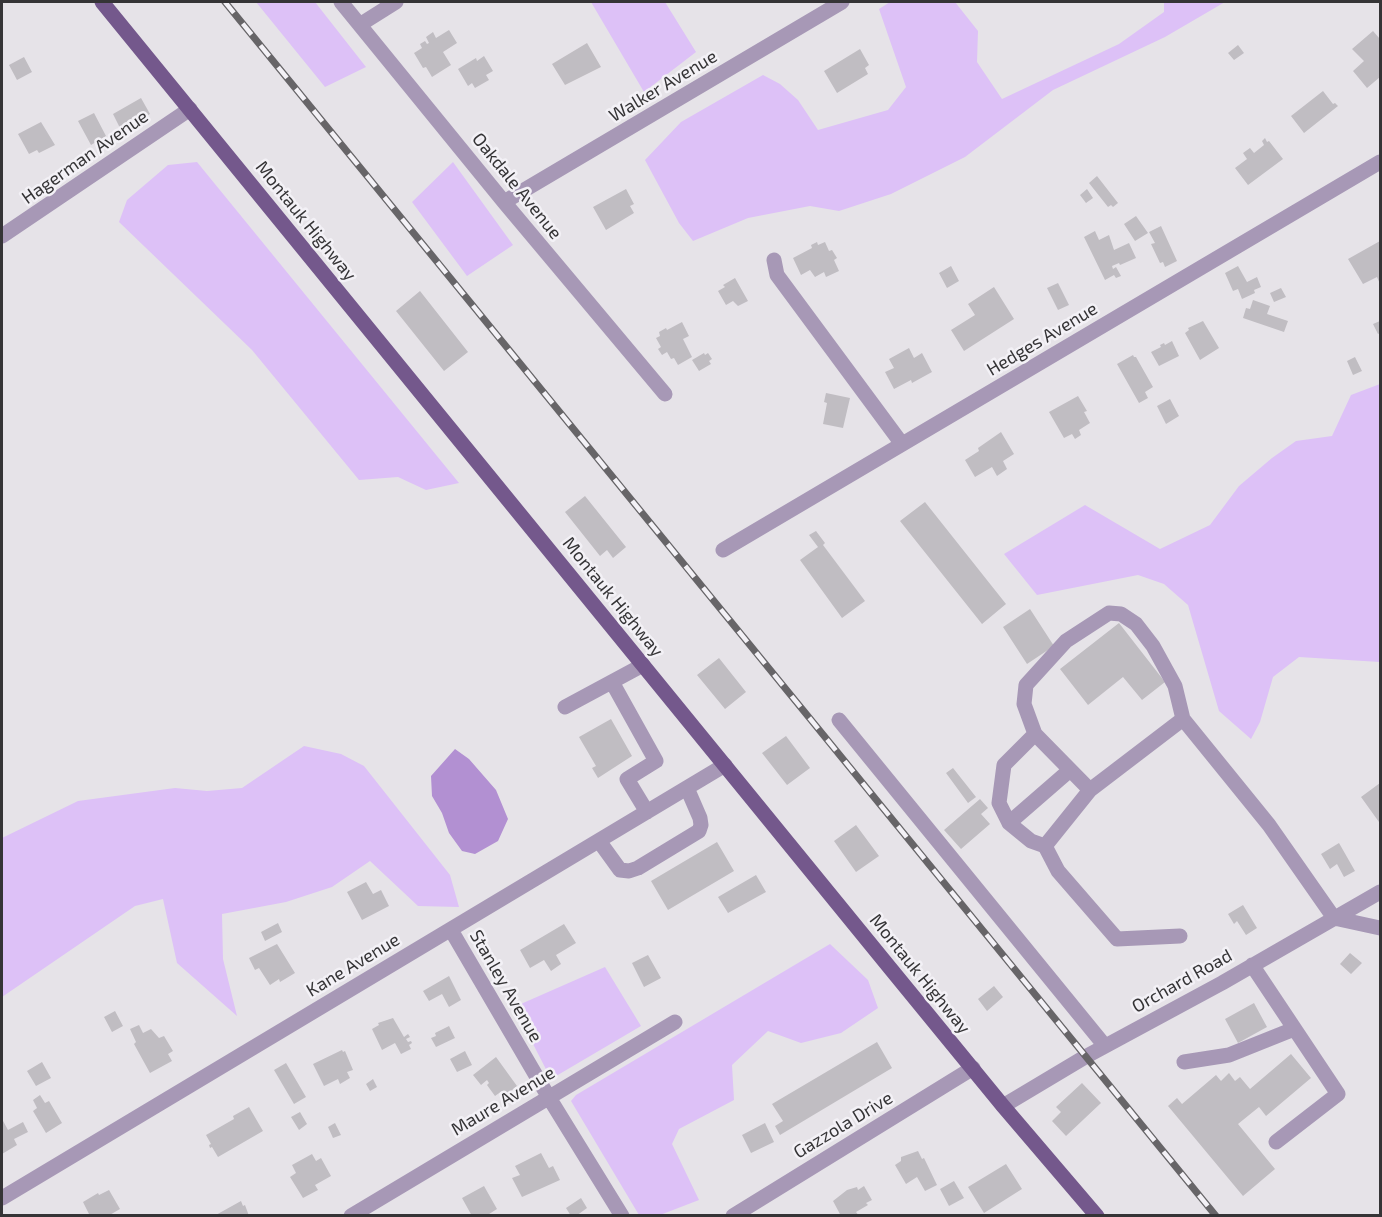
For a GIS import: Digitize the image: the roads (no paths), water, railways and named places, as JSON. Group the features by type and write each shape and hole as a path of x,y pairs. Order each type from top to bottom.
{"main road":[{"name":"Montauk Highway","path":"102,2 1003,1106 1097,1215"}],"street":[{"name":"Oakdale Avenue","path":"341,2 665,394"},
{"path":"361,24 396,2"},
{"name":"Walker Avenue","path":"504,202 842,2"},
{"name":"Hagerman Avenue","path":"2,237 190,109"},
{"name":"Hedges Avenue","path":"723,550 1380,162"},
{"path":"774,260 777,275 902,444"},
{"path":"1090,790 1035,734 1024,704 1026,685 1066,642 1108,613 1121,614 1136,624 1153,646 1175,686 1183,719 1269,825 1334,918 1380,928"},
{"path":"565,707 643,664"},
{"path":"612,682 656,761 627,779 647,812"},
{"path":"1045,846 1090,790 1183,719"},
{"path":"839,720 1105,1046"},
{"path":"1035,734 1004,765 999,803 1010,823 1031,841 1045,846 1058,871 1117,939 1179,936"},
{"name":"Kane Avenue","path":"2,1198 725,765"},
{"path":"1010,823 1070,770"},
{"path":"599,841 620,870 629,872 638,868 699,831 700,818 687,788"},
{"name":"Orchard Road","path":"1003,1106 1105,1046 1380,892"},
{"name":"Stanley Avenue","path":"451,930 622,1215"},
{"path":"1252,965 1338,1094 1276,1142"},
{"name":"Maure Avenue","path":"351,1215 675,1022"},
{"path":"1184,1062 1229,1054 1294,1029"},
{"name":"Gazzola Drive","path":"733,1215 973,1068"}],"railway":[{"path":"225,2 1216,1216"}]}
